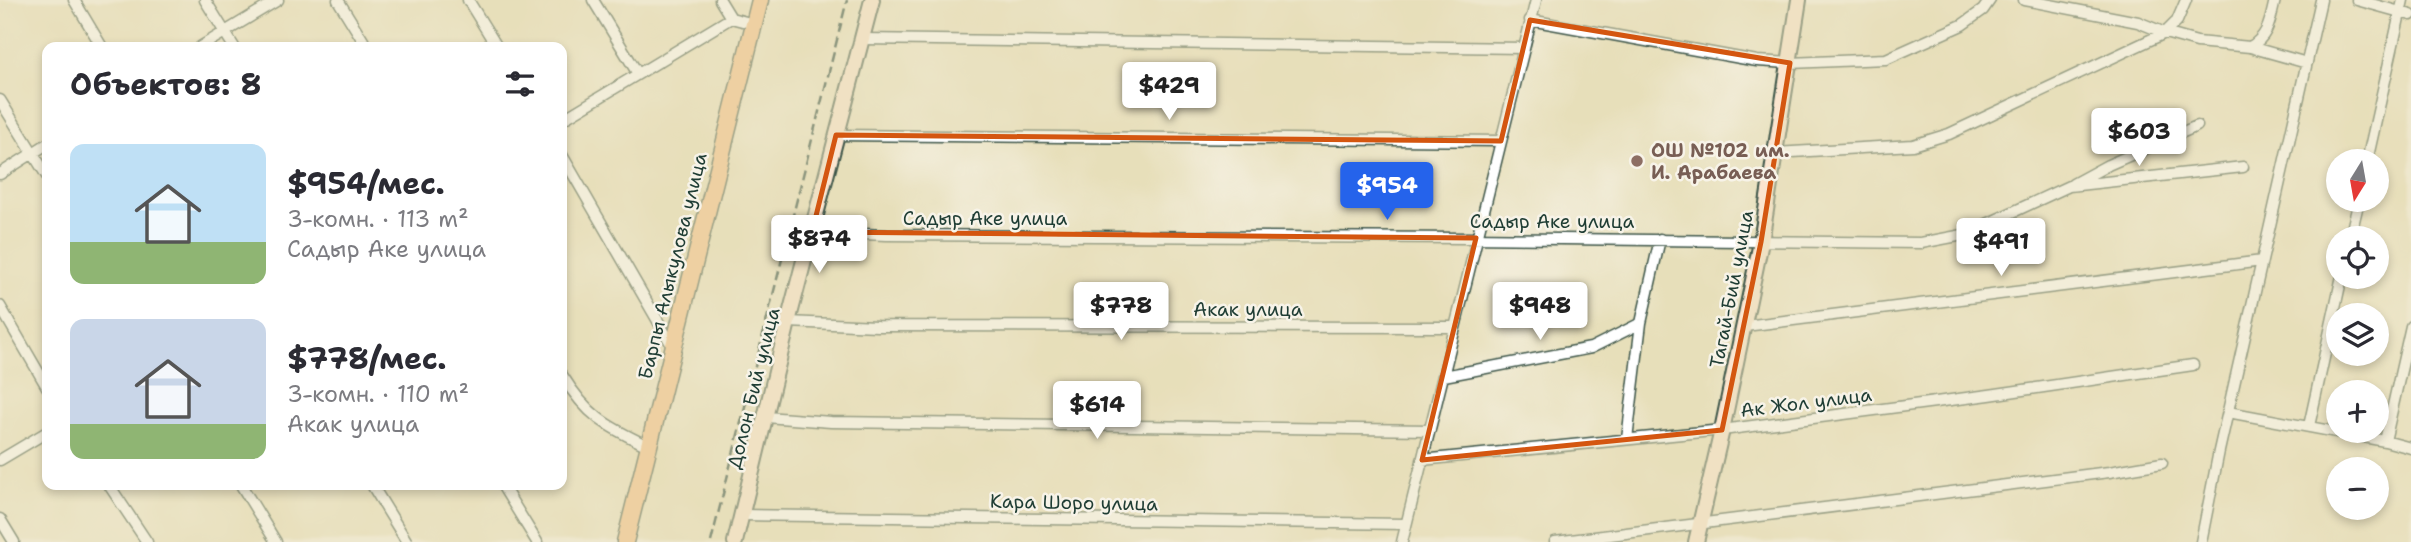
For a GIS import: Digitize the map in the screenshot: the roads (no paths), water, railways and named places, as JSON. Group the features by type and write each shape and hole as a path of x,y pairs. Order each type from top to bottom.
{"main road":[{"name":"Барпы Алыкулова улица","path":"625,542 760,0"}],"street":[{"path":"74,0 99,42"},
{"path":"205,0 231,42"},
{"path":"208,42 278,0"},
{"path":"338,0 364,42"},
{"path":"468,0 494,42"},
{"path":"593,0 638,74"},
{"path":"720,0 731,18 754,24"},
{"name":"Долон Бий улица","path":"735,542 788,322 872,0"},
{"path":"1402,542 1535,0"},
{"name":"Тагай-Бий улица","path":"1696,542 1745,326 1761,242 1799,0"},
{"path":"1531,20 1757,61 1886,59 1962,25 1983,10 1990,0"},
{"path":"2024,0 2090,11 2138,22 2197,42 2250,47 2307,63"},
{"path":"2090,11 2093,0"},
{"path":"1775,153 1913,145 1949,134 2165,33 2177,21 2186,0"},
{"path":"2250,47 2267,33 2275,0"},
{"path":"2201,542 2321,0"},
{"path":"2357,0 2406,13"},
{"path":"2370,149 2406,13 2403,0"},
{"path":"567,117 731,18"},
{"path":"862,39 1524,48"},
{"path":"0,100 42,168"},
{"name":"Садыр Аке улица","path":"812,232 901,236 1660,239 1921,243 1963,234 2197,126"},
{"path":"836,135 1501,141"},
{"path":"0,174 42,148"},
{"path":"567,164 673,347"},
{"name":"Садыр Аке улица","path":"2069,186 2243,167"},
{"path":"1627,439 1641,323 1660,239"},
{"path":"1745,326 2262,261"},
{"path":"2309,426 2339,289"},
{"path":"0,306 42,378"},
{"name":"Акак улица","path":"788,322 877,326 1455,327"},
{"path":"1444,376 1591,348 1641,323"},
{"path":"2389,423 2411,326"},
{"name":"Ак Жол улица","path":"1423,460 1722,430 2193,365"},
{"path":"567,382 590,413 611,428 648,446"},
{"path":"2228,412 2326,429"},
{"path":"766,417 831,422 1430,430"},
{"path":"0,460 42,435"},
{"path":"2389,442 2411,448"},
{"path":"1555,542 2162,463"},
{"path":"112,490 147,542"},
{"path":"244,490 276,542"},
{"path":"375,490 407,542"},
{"path":"505,490 537,542"},
{"name":"Кара Шоро улица","path":"741,515 1406,524"},
{"path":"0,519 14,542"}],"railway":[{"path":"711,542 847,0"}],"place":[{"name":"ОШ №102 им. И. Арабаева","path":"1637,161"}]}
